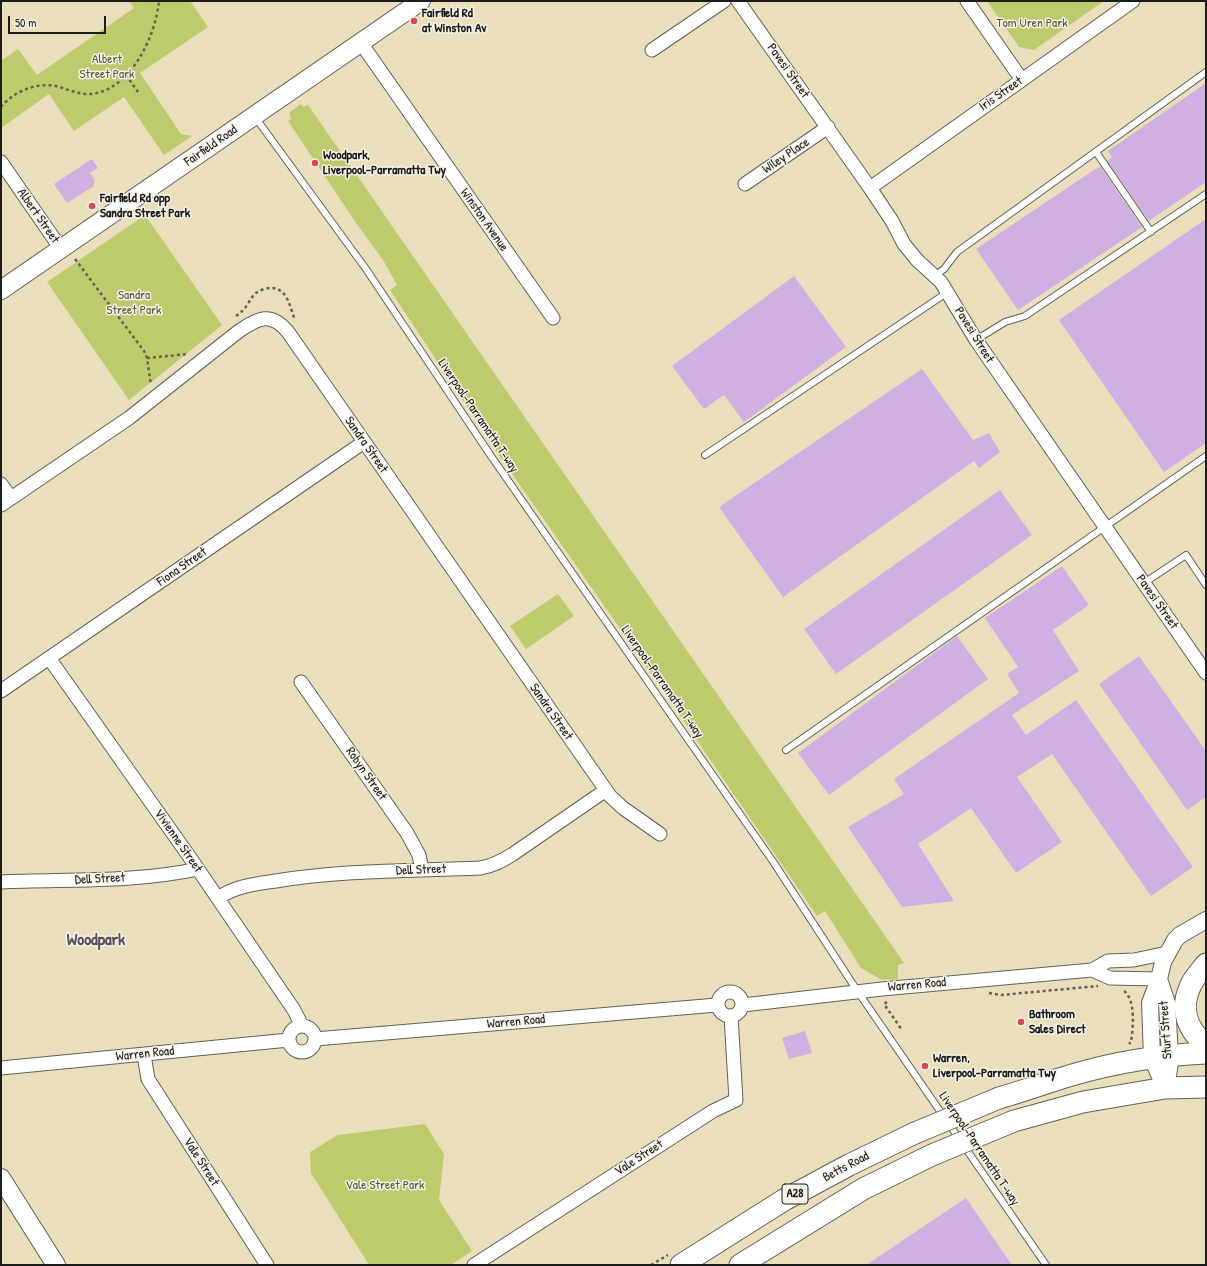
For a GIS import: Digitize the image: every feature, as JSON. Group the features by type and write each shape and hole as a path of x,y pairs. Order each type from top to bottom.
{"highway":[{"path":"1206,964 1190,985 1186,998 1185,1014 1192,1030 1206,1045"},
{"name":"A28","path":"1161,1057 1206,1053"},
{"name":"Betts Road","path":"680,1265 784,1200 915,1132 999,1098 1074,1074 1125,1062 1161,1057"},
{"name":"A28","path":"740,1265 863,1189 932,1155 1014,1121 1083,1102 1165,1088 1206,1087"}],"main road":[{"name":"Fairfield Road","path":"1,290 68,254 254,116 421,1"},
{"name":"Sturt Street","path":"1161,1057 1165,1088"},
{"path":"1,1178 56,1265"}],"street":[{"path":"652,50 724,1"},
{"name":"Pavesi Street","path":"738,1 870,188 892,221 904,244 917,260 935,276 948,292 976,340 1206,673"},
{"path":"967,1 1022,80"},
{"name":"Iris Street","path":"870,188 1133,1"},
{"name":"Winston Avenue","path":"361,43 553,318"},
{"name":"Wiley Place","path":"745,184 828,127"},
{"name":"Albert Street","path":"1,162 68,254"},
{"name":"Sandra Street","path":"6,501 129,418 239,331 250,324 267,318 275,320 282,324 285,328 606,790 615,802 622,808 660,834"},
{"name":"Fiona Street","path":"1,691 364,442"},
{"path":"1,484 6,501"},
{"name":"Vivienne Street","path":"49,658 218,898 294,1010 302,1026"},
{"name":"Robyn Street","path":"301,682 407,833 419,855 422,870"},
{"name":"Dell Street","path":"218,898 237,888 308,876 335,873 480,868 491,866 499,863 606,790"},
{"name":"Dell Street","path":"1,882 93,880 137,877 198,869"},
{"name":"Sturt Street","path":"1161,1057 1150,1003 1163,962 1167,953 1180,935 1206,920"},
{"name":"Warren Road","path":"743,1005 858,992 1092,970 1108,961 1134,960 1167,953"},
{"name":"Warren Road","path":"1092,970 1110,978 1158,979"},
{"path":"729,992 733,992 739,996 743,1005 737,1014 731,1016 724,1015 717,1005 722,994 729,992"},
{"name":"Warren Road","path":"315,1039 717,1005"},
{"name":"Vale Street","path":"474,1265 706,1116 736,1100 731,1016"},
{"path":"298,1026 302,1026 310,1029 314,1034 315,1039 312,1047 304,1051 299,1051 293,1048 289,1040 290,1034 293,1030 298,1026"},
{"name":"Warren Road","path":"1,1068 289,1040"},
{"name":"Vale Street","path":"144,1055 148,1080 267,1265"}],"lane":[{"path":"935,276 944,269 957,252 1206,72"},
{"name":"Liverpool–Parramatta T-way","path":"254,116 366,269 496,463 774,863 858,992 1046,1265"},
{"path":"1096,152 1151,232"},
{"path":"976,340 1005,322 1025,316 1206,194"},
{"path":"705,455 948,292"},
{"path":"786,750 1206,456"},
{"path":"1144,583 1186,555 1206,585"}],"path":[{"path":"1,107 16,95 36,86 51,85 75,93 92,94 106,89 126,75 143,53 153,32 159,1"},
{"path":"126,75 138,92"},
{"path":"68,254 144,351 147,358 153,399"},
{"path":"147,358 191,354"},
{"path":"983,992 1001,995 1100,986"},
{"path":"1121,989 1129,996 1131,1002 1131,1042"},
{"path":"890,1001 884,1004 902,1030"}],"green space":[{"name":"Albert Street Park","path":"129,1 190,1 208,27 140,73 181,134 192,136 164,155 124,97 74,131 49,94 1,128 1,61 18,49 37,75 134,8"},
{"name":"Tom Uren Park","path":"987,1 1104,1 1034,50 1019,47"},
{"path":"301,104 303,107 308,105 904,963 898,965 898,980 880,979 861,968 825,911 817,916 633,647 503,461 390,290 397,285 383,260 356,223 288,121 292,119 290,112"},
{"name":"Sandra Street Park","path":"145,215 222,325 129,400 47,282"},
{"path":"558,594 574,616 526,649 510,626"},
{"name":"Vale Street Park","path":"425,1124 444,1154 439,1200 472,1251 451,1265 369,1265 311,1173 310,1152 338,1135"}],"building":[{"path":"1206,83 1206,182 1149,221 1107,161 1112,157 1108,151"},
{"path":"92,159 98,168 90,173 94,179 94,186 67,203 54,184"},
{"path":"1100,166 1142,227 1018,310 976,249"},
{"path":"1206,219 1206,443 1164,472 1059,320"},
{"path":"794,276 846,347 744,422 724,395 704,409 672,366"},
{"path":"922,369 973,440 989,433 1000,452 979,468 974,461 783,597 719,507"},
{"path":"1000,490 1032,535 836,674 804,629"},
{"path":"1062,566 1089,605 1053,630 1079,671 1012,715 1026,735 1076,700 1193,867 1151,896 1052,754 1017,777 1062,842 1016,873 971,808 918,844 954,901 902,907 848,827 904,794 894,779 1019,693 1007,674 1018,667 985,618"},
{"path":"957,636 988,679 829,795 798,753"},
{"path":"1139,656 1206,751 1206,797 1187,810 1099,684"},
{"path":"805,1031 812,1053 789,1059 782,1038"},
{"path":"966,1198 1012,1265 866,1265"}],"place":[{"name":"Fairfield Rd at Winston Av","path":"414,21"},
{"name":"Woodpark, Liverpool-Parramatta Twy","path":"315,163"},
{"name":"Fairfield Rd opp Sandra Street Park","path":"92,206"},
{"name":"Bathroom Sales Direct","path":"1021,1022"},
{"name":"Warren, Liverpool-Parramatta Twy","path":"925,1066"}],"district":[{"name":"Woodpark","path":"96,940"}]}
